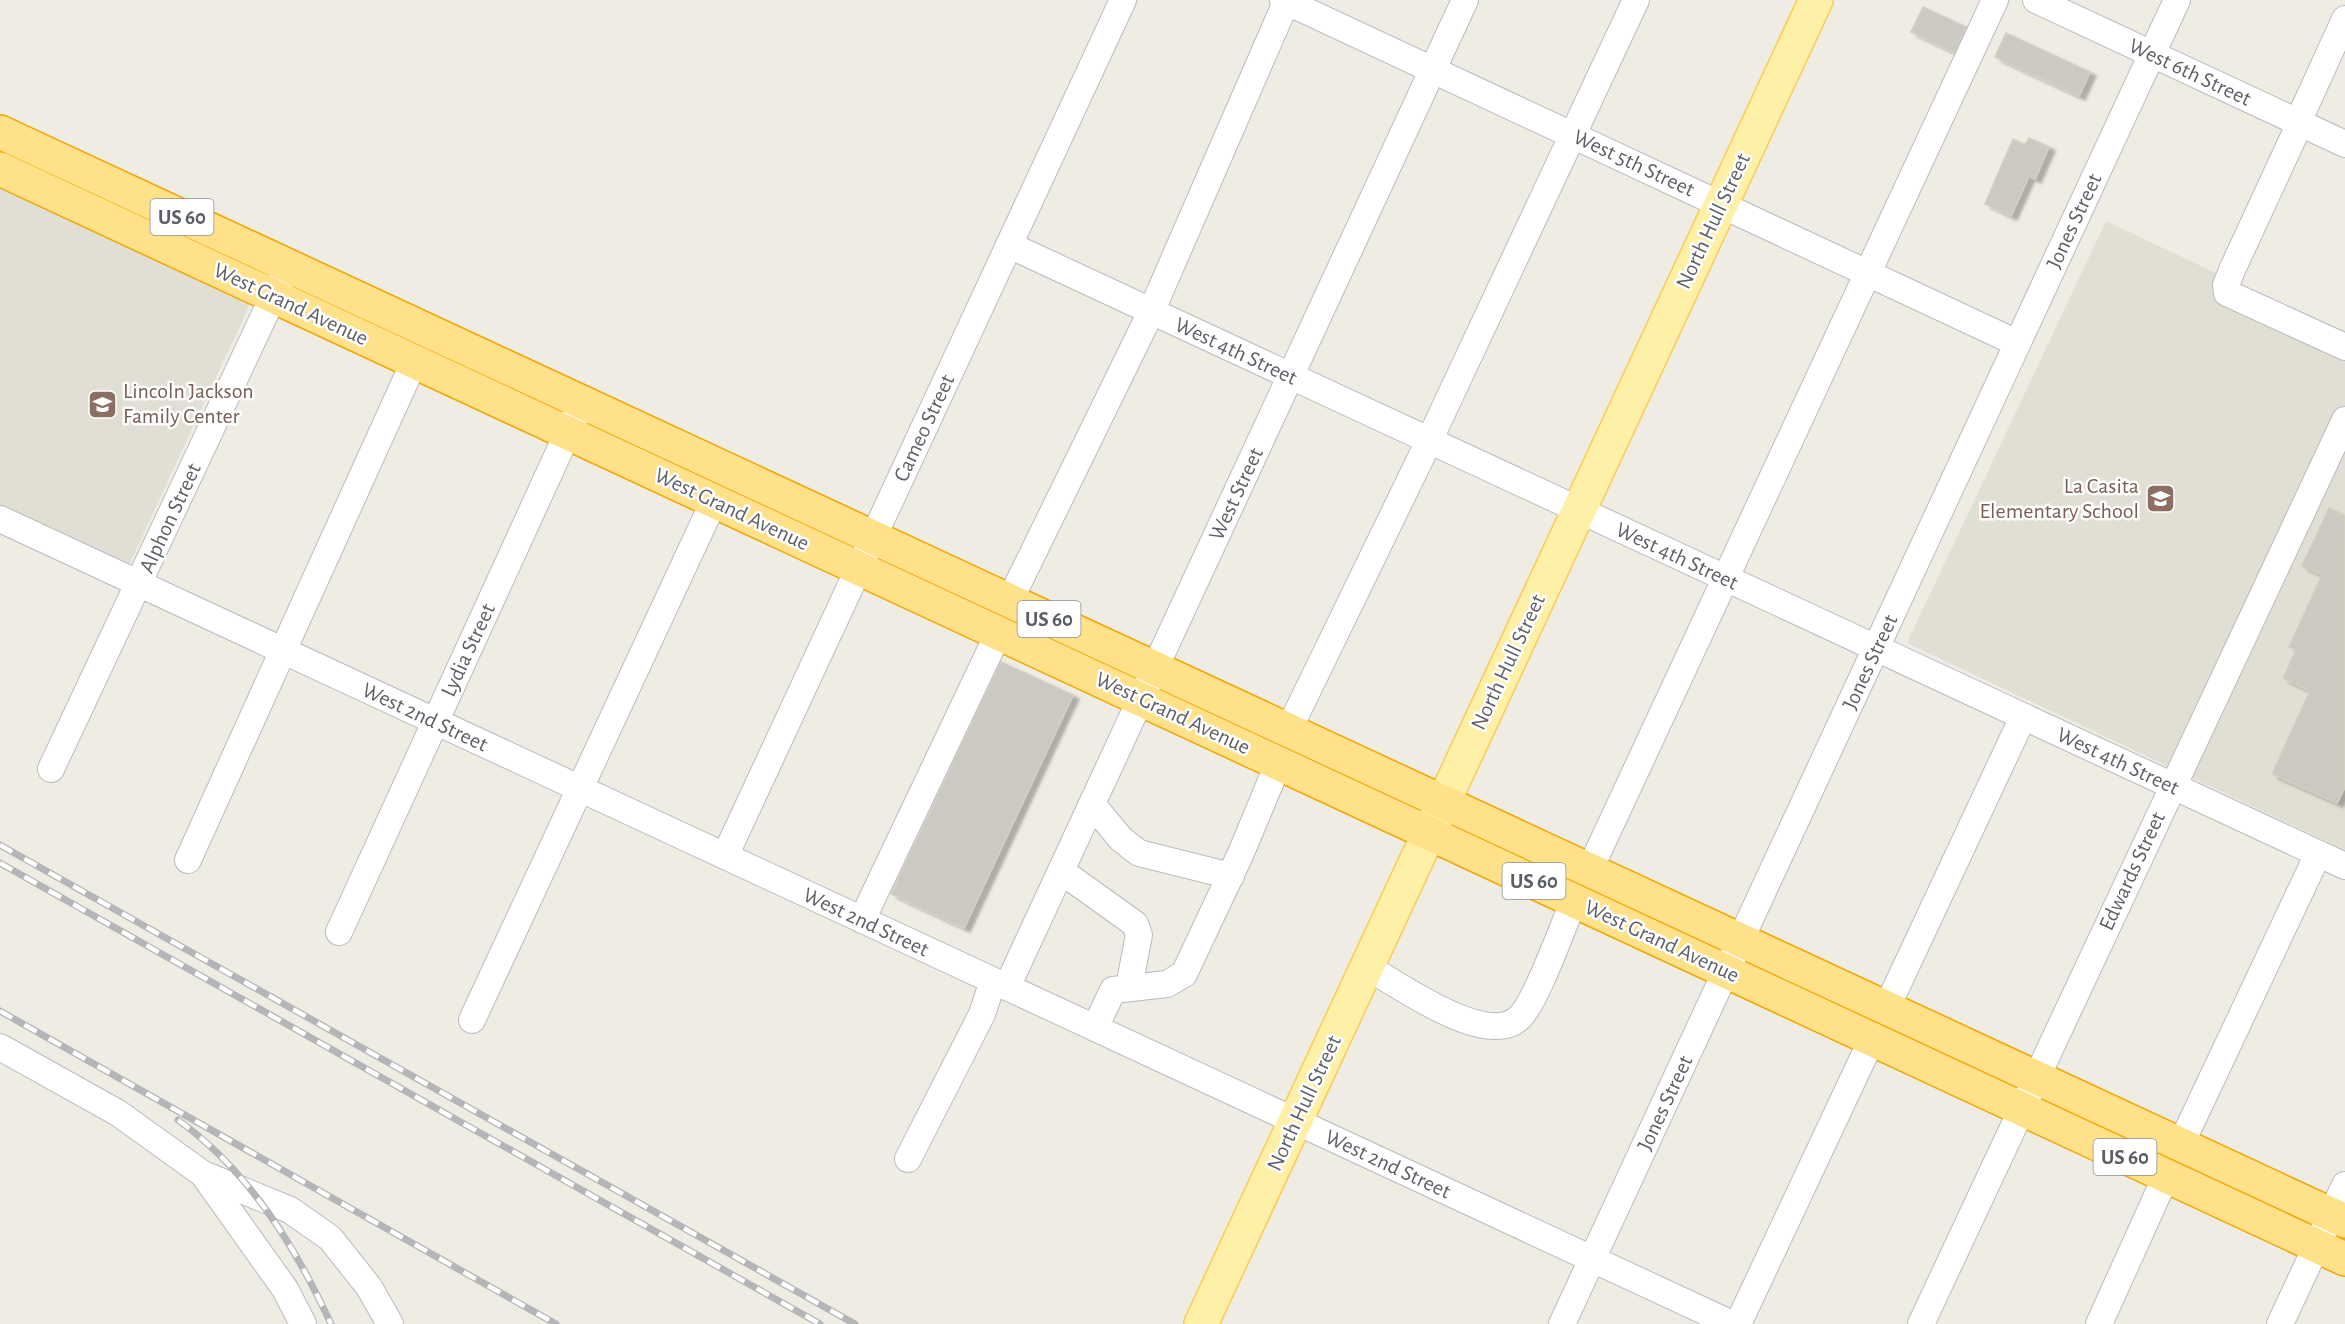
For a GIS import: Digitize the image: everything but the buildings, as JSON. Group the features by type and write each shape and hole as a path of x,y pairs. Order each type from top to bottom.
{"highway":[{"name":"West Grand Avenue","path":"0,132 1010,600 1279,762 2331,1253"},
{"name":"West Grand Avenue","path":"0,169 999,632 1288,731 2338,1217"}],"main road":[{"name":"North Hull Street","path":"1201,1324 1816,0"}],"street":[{"name":"Cameo Street","path":"725,856 1123,0"},
{"name":"West 5th Street","path":"1286,0 2018,344"},
{"path":"1010,600 1151,312 1286,0"},
{"name":"West Street","path":"908,1159 982,1014 1061,871 1466,0"},
{"path":"1288,731 1429,441 1636,0"},
{"path":"1590,869 1995,0"},
{"name":"West 6th Street","path":"2036,0 2345,144"},
{"name":"Jones Street","path":"1562,1324 2177,0"},
{"path":"2345,19 2226,285 2227,292 2345,347"},
{"name":"West 4th Street","path":"1009,245 2345,866"},
{"name":"Alphon Street","path":"51,769 288,266"},
{"path":"188,860 285,651 414,362"},
{"name":"Lydia Street","path":"339,932 582,402"},
{"name":"Edwards Street","path":"1921,1324 2345,420"},
{"path":"471,1020 714,501"},
{"name":"West 2nd Street","path":"0,519 1732,1324"},
{"path":"862,920 999,632"},
{"path":"1887,1007 2023,717"},
{"path":"1095,1028 1113,990 1167,984 1184,974 1231,876 1279,762"},
{"path":"1092,804 1121,839 1139,853 1231,876"},
{"path":"2181,1144 2318,854"},
{"path":"1061,871 1135,924 1139,935 1130,987"},
{"path":"1367,967 1443,1010 1477,1025 1503,1027 1520,1018 1535,992 1574,900"},
{"path":"1738,1324 1872,1039"},
{"path":"0,1047 118,1113 203,1174 290,1210 330,1238 369,1287 390,1324"},
{"path":"203,1174 285,1289 303,1324"},
{"path":"2099,1324 2166,1176"},
{"path":"2280,1324 2331,1253 2345,1185"}],"shaded area":[{"name":"Lincoln Jackson Family Center","path":"0,188 250,304 129,565 0,505"},
{"name":"La Casita Elementary School","path":"2106,221 2220,275 2212,292 2345,355 2345,850 1907,643"}],"railway":[{"path":"0,845 855,1324"},
{"path":"0,863 820,1324"},
{"path":"0,1011 556,1324"},
{"path":"178,1120 227,1162 268,1212 302,1266 331,1324"}],"place":[{"name":"Lincoln Jackson Family Center","path":"102,404"},
{"name":"La Casita Elementary School","path":"2160,499"}]}
